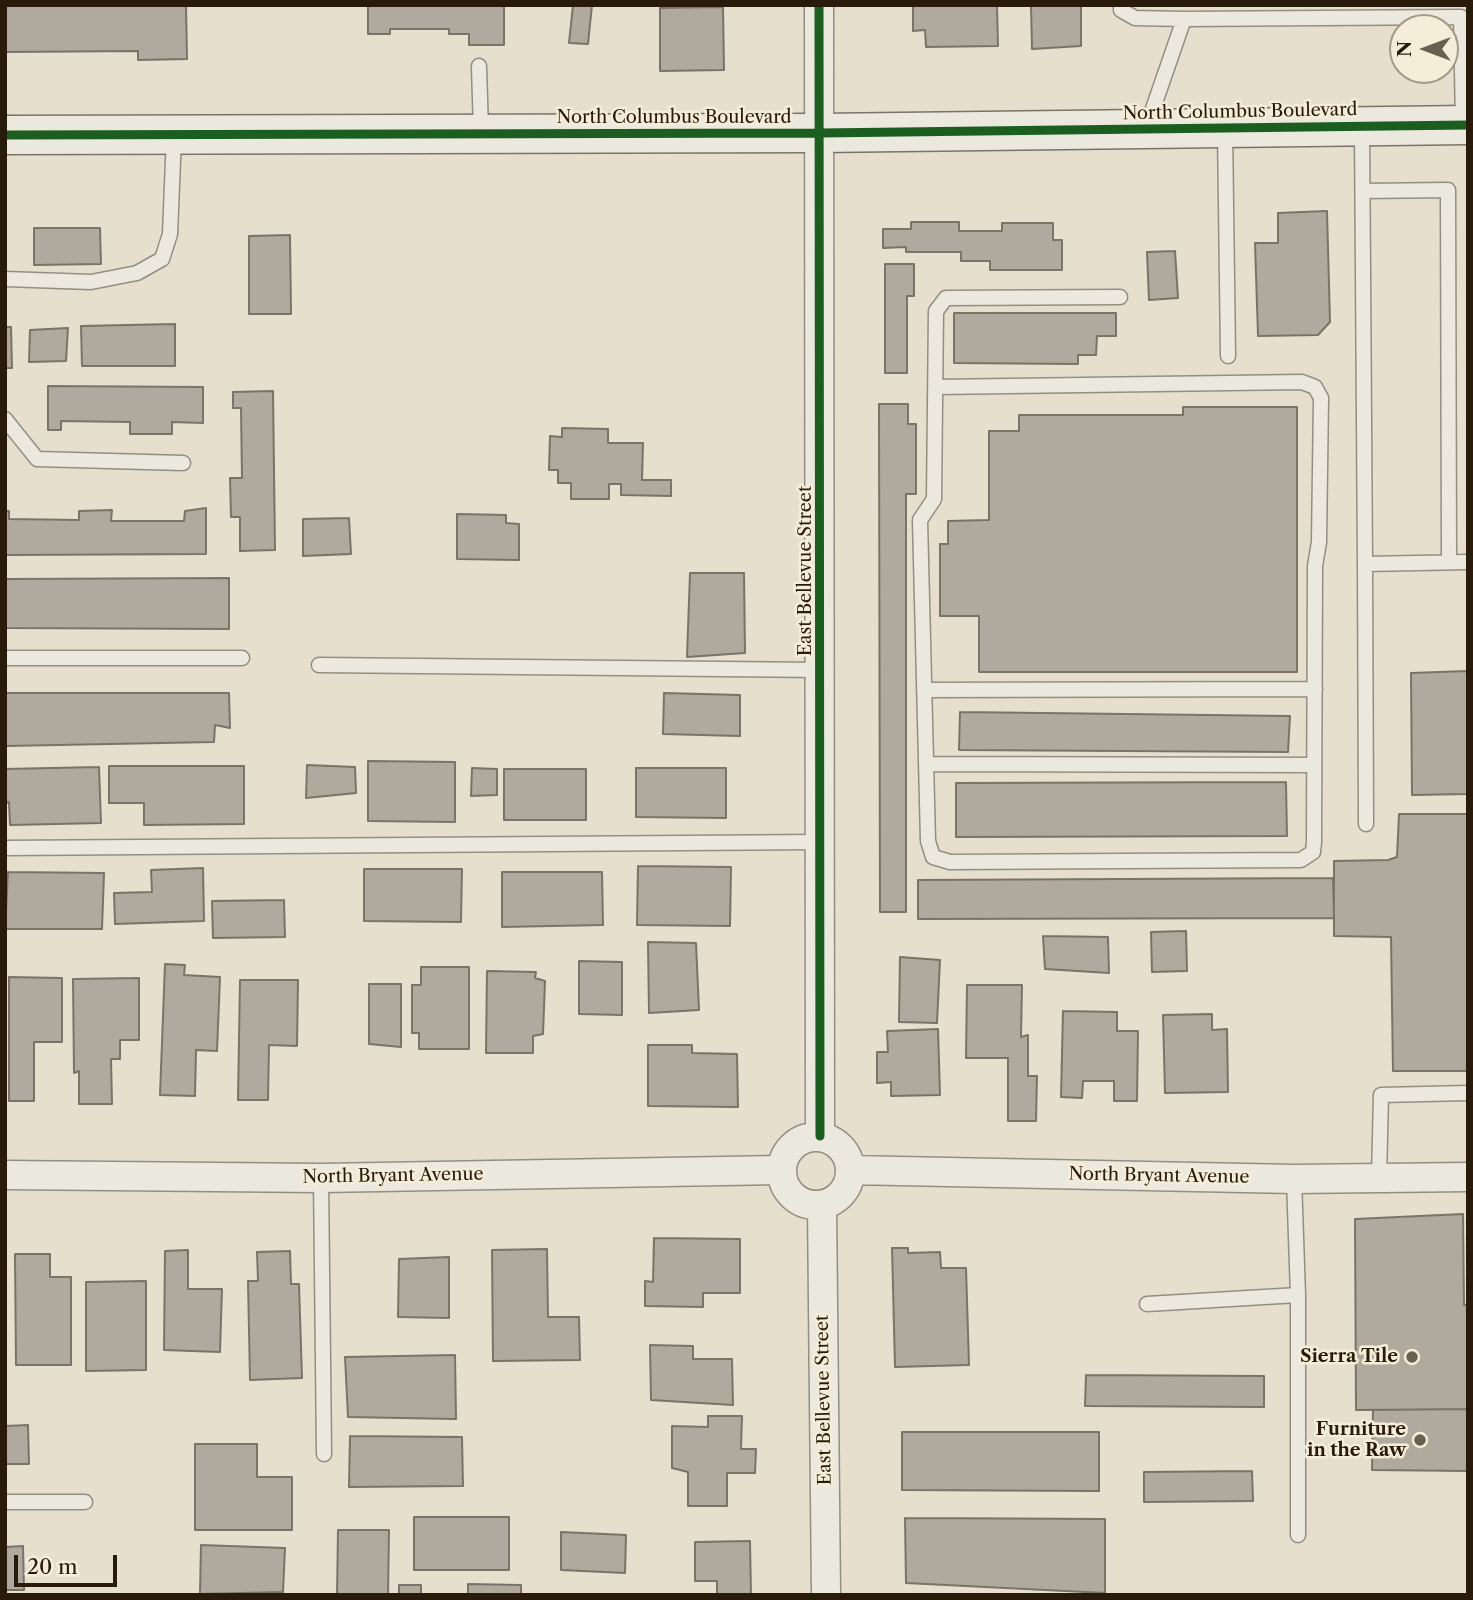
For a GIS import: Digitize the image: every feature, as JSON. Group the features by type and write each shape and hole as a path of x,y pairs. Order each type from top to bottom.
{"street":[{"name":"East Bellevue Street","path":"819,5 821,1136"},
{"name":"North Columbus Boulevard","path":"5,135 1145,131 1465,125"},
{"path":"821,1136 838,1145 844,1152 850,1170 842,1193 822,1205 812,1205 794,1197 787,1190 781,1170 787,1152 793,1145 801,1139 821,1136"},
{"name":"North Bryant Avenue","path":"5,1175 321,1178 781,1170"},
{"name":"North Bryant Avenue","path":"850,1170 1294,1179 1468,1177"},
{"name":"East Bellevue Street","path":"822,1205 826,1595"}],"lane":[{"path":"1121,5 1121,10 1135,18 1184,19 1461,11 1465,125"},
{"path":"1145,131 1184,19"},
{"path":"479,66 481,134"},
{"path":"1362,126 1366,824"},
{"path":"1225,128 1228,356"},
{"path":"5,279 92,282 137,273 162,259 170,234 174,135"},
{"path":"1363,191 1448,190 1449,562"},
{"path":"936,387 1302,382 1315,387 1321,398 1321,411 1320,542 1315,566 1313,852 1301,860 950,862 933,857 928,841 920,520 934,499 936,311 946,298 1119,297"},
{"path":"5,419 37,459 183,463"},
{"path":"1365,564 1468,562"},
{"path":"5,658 242,658"},
{"path":"319,665 822,670"},
{"path":"924,690 1315,689"},
{"path":"926,764 1314,765"},
{"path":"5,848 819,842"},
{"path":"1379,1178 1381,1095 1468,1093"},
{"path":"321,1178 324,1454"},
{"path":"1294,1179 1298,1295 1298,1535"},
{"path":"1147,1304 1298,1295"},
{"path":"5,1502 85,1502"}],"building":[{"path":"5,5 186,5 187,59 138,60 138,51 5,52"},
{"path":"368,5 504,5 504,45 469,45 469,34 449,34 449,29 390,29 390,34 368,34"},
{"path":"573,5 592,5 588,44 569,43"},
{"path":"913,5 997,5 998,46 926,47 925,30 913,31"},
{"path":"1031,5 1081,5 1081,46 1032,49"},
{"path":"723,7 724,70 660,71 660,8"},
{"path":"1327,211 1330,322 1318,335 1258,336 1255,243 1278,243 1278,213"},
{"path":"911,222 959,222 959,231 1002,231 1002,223 1053,223 1053,240 1062,240 1062,270 990,270 990,261 961,261 961,252 906,252 906,247 883,248 883,229 911,229"},
{"path":"34,228 100,228 101,264 34,265"},
{"path":"290,235 291,314 249,314 249,236"},
{"path":"1175,251 1178,298 1149,300 1147,252"},
{"path":"885,264 914,264 914,296 907,296 907,373 885,373"},
{"path":"954,313 1116,313 1116,336 1097,336 1096,355 1078,355 1078,364 954,363"},
{"path":"175,324 175,366 82,366 81,326"},
{"path":"5,327 11,327 12,368 5,368"},
{"path":"68,328 66,361 29,362 30,330"},
{"path":"48,386 203,387 203,423 172,422 172,434 130,434 130,422 61,421 61,430 48,430"},
{"path":"273,391 275,550 240,551 240,517 231,517 230,478 242,478 241,408 233,408 233,392"},
{"path":"879,404 908,404 908,424 916,424 916,494 906,494 906,912 880,912"},
{"path":"1183,407 1297,407 1297,672 979,672 979,616 940,616 940,544 948,544 948,521 989,520 989,431 1019,431 1019,415 1183,415"},
{"path":"562,428 608,429 608,443 643,443 642,480 671,480 671,496 621,495 621,484 609,484 609,499 571,499 571,483 558,483 558,470 549,470 550,436 562,437"},
{"path":"206,508 206,554 5,555 5,511 9,511 9,519 79,520 79,511 112,510 111,521 184,521 185,511"},
{"path":"457,514 506,515 506,523 519,524 519,560 457,559"},
{"path":"349,518 351,554 303,556 303,519"},
{"path":"690,573 744,573 745,653 687,657"},
{"path":"229,578 229,629 5,628 5,579"},
{"path":"1468,671 1468,794 1412,795 1411,673"},
{"path":"5,693 229,693 230,728 215,725 214,742 5,746"},
{"path":"664,693 740,695 740,736 663,734"},
{"path":"960,712 1290,716 1288,752 959,750"},
{"path":"368,761 455,762 455,822 368,821"},
{"path":"307,765 355,767 356,793 306,798"},
{"path":"109,766 244,766 244,824 144,825 144,803 109,803"},
{"path":"99,767 101,823 10,825 9,802 5,803 5,769"},
{"path":"472,768 497,769 497,795 471,796"},
{"path":"636,768 726,768 726,818 636,817"},
{"path":"504,769 586,769 586,820 504,820"},
{"path":"1286,782 1287,836 956,837 956,783"},
{"path":"1399,814 1468,814 1468,1071 1393,1071 1391,937 1334,936 1334,861 1388,860 1397,857"},
{"path":"638,866 731,867 730,926 637,925"},
{"path":"203,868 204,921 115,924 114,893 152,892 151,870"},
{"path":"364,869 462,869 461,922 364,921"},
{"path":"8,872 104,873 102,929 5,929"},
{"path":"502,872 602,872 603,925 502,927"},
{"path":"1333,878 1334,918 918,919 918,880"},
{"path":"284,900 285,937 213,938 212,901"},
{"path":"1186,931 1187,971 1152,972 1151,932"},
{"path":"1043,936 1108,937 1109,973 1045,969"},
{"path":"648,942 696,943 699,1010 649,1013"},
{"path":"900,957 940,960 937,1023 899,1022"},
{"path":"579,961 622,962 622,1015 579,1014"},
{"path":"165,964 185,965 184,975 220,977 217,1051 196,1050 195,1096 160,1095"},
{"path":"421,967 469,967 469,1049 419,1049 419,1033 412,1033 412,985 421,985"},
{"path":"487,971 536,972 535,978 545,981 543,1034 533,1036 533,1053 486,1053"},
{"path":"9,977 62,978 62,1042 34,1042 34,1101 9,1101"},
{"path":"139,978 139,1040 120,1040 120,1059 111,1059 112,1104 79,1104 79,1071 74,1073 73,979"},
{"path":"240,980 298,980 297,1046 269,1045 268,1100 238,1100"},
{"path":"369,984 401,984 401,1047 369,1044"},
{"path":"967,985 1022,985 1021,1037 1028,1035 1028,1076 1037,1076 1036,1121 1008,1121 1008,1058 966,1058"},
{"path":"1063,1011 1117,1012 1117,1031 1138,1031 1137,1101 1114,1101 1114,1081 1083,1081 1082,1098 1061,1097"},
{"path":"1212,1014 1212,1030 1227,1029 1228,1092 1165,1093 1163,1015"},
{"path":"938,1029 940,1095 891,1096 891,1082 877,1083 877,1052 888,1052 887,1031"},
{"path":"648,1045 692,1045 692,1053 737,1054 738,1107 648,1106"},
{"name":"Sierra Tile","path":"1463,1214 1464,1305 1468,1305 1468,1409 1356,1410 1355,1219"},
{"path":"654,1238 740,1239 740,1293 703,1293 703,1307 645,1306 645,1281 653,1282"},
{"path":"892,1248 908,1248 908,1253 940,1252 941,1268 966,1268 969,1365 895,1367"},
{"path":"547,1249 548,1317 579,1317 580,1360 493,1361 492,1250"},
{"path":"188,1250 188,1289 222,1289 220,1352 164,1350 165,1251"},
{"path":"290,1251 291,1284 299,1284 302,1378 250,1380 248,1281 258,1281 257,1252"},
{"path":"15,1254 50,1254 50,1277 71,1277 71,1365 16,1365"},
{"path":"449,1257 449,1318 398,1317 399,1259"},
{"path":"146,1281 146,1370 86,1371 86,1282"},
{"path":"650,1345 693,1346 693,1359 732,1359 733,1405 651,1400"},
{"path":"455,1355 456,1419 348,1417 345,1357"},
{"path":"1086,1375 1264,1376 1264,1407 1085,1406"},
{"name":"Furniture in the Raw","path":"1468,1409 1468,1471 1372,1470 1373,1410"},
{"path":"708,1416 742,1416 741,1449 756,1449 755,1473 727,1473 727,1506 688,1506 688,1472 672,1468 672,1426 708,1427"},
{"path":"28,1425 29,1464 5,1464 5,1426"},
{"path":"902,1432 1099,1432 1099,1491 902,1490"},
{"path":"350,1436 462,1437 463,1486 349,1487"},
{"path":"195,1444 257,1444 257,1477 292,1477 292,1530 195,1530"},
{"path":"1252,1471 1253,1501 1144,1502 1144,1472"},
{"path":"414,1517 509,1517 509,1570 414,1570"},
{"path":"905,1518 1105,1519 1105,1593 906,1583"},
{"path":"338,1530 389,1530 388,1595 337,1595"},
{"path":"561,1532 626,1535 625,1573 561,1570"},
{"path":"750,1541 751,1595 717,1595 717,1581 695,1581 695,1542"},
{"path":"201,1545 285,1548 283,1592 200,1594"},
{"path":"23,1546 24,1590 5,1590 5,1547"},
{"path":"468,1584 521,1585 521,1595 468,1595"},
{"path":"399,1585 421,1585 421,1595 399,1595"}],"cycle path":[{"path":"819,5 820,1136"},
{"path":"5,135 820,133 1468,125"}],"place":[{"name":"Sierra Tile","path":"1412,1357"},
{"name":"Furniture in the Raw","path":"1420,1440"}]}
